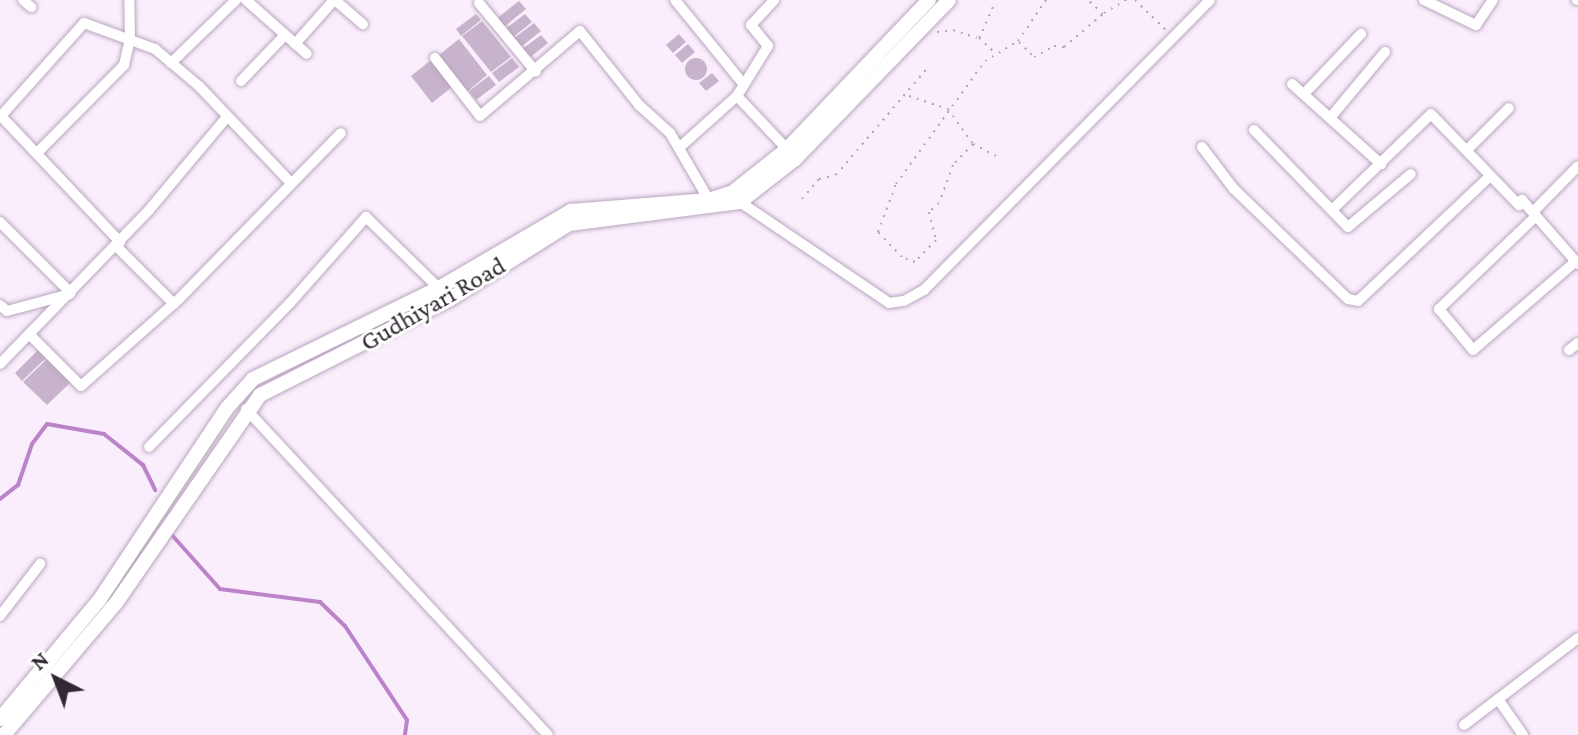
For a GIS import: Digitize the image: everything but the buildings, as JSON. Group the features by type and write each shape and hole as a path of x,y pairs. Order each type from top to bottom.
{"street":[{"path":"37,153 124,65 130,39 129,0"},
{"path":"171,63 236,0"},
{"path":"246,0 307,54"},
{"path":"295,44 334,0 363,24"},
{"path":"675,0 744,85"},
{"path":"680,147 737,96 768,46 751,25 774,0"},
{"name":"Gudhiyari Road","path":"0,719 100,599 240,391 253,379 439,288 571,211 709,200 733,192 787,149 929,0"},
{"path":"949,0 795,159 740,202 889,303 904,301 924,290 1210,0"},
{"path":"1424,0 1476,25 1493,0"},
{"path":"479,3 536,72"},
{"path":"174,304 0,116 84,23 130,39 171,63 291,183"},
{"path":"435,58 480,116 536,72 580,31 680,147 709,200"},
{"path":"1304,94 1361,34"},
{"path":"241,81 285,35"},
{"path":"1330,118 1385,52"},
{"path":"1292,84 1381,164"},
{"path":"737,96 787,149"},
{"path":"1467,150 1509,108"},
{"path":"1333,209 1431,114 1490,176 1534,215 1576,263 1473,350 1439,309 1534,215 1578,166"},
{"path":"0,364 118,244 227,117"},
{"path":"1254,130 1348,227 1411,174"},
{"path":"30,335 81,386 174,304 341,133"},
{"path":"1202,147 1234,189 1348,299 1358,301 1490,176"},
{"name":"Gudhiyari Road","path":"4,735 116,603 246,409 260,395 450,299 569,224 740,202"},
{"path":"149,447 366,217 450,299"},
{"path":"0,222 71,293"},
{"path":"0,305 7,311 71,293"},
{"path":"246,409 548,735"},
{"path":"0,616 40,564"},
{"path":"1464,725 1578,638"},
{"path":"1498,699 1523,735"}],"path":[{"path":"973,144 953,165 939,203 929,212 936,240 915,262 902,257 878,232 896,184 948,109 995,53 1018,41 1046,0"},
{"path":"1088,0 1103,14"},
{"path":"1018,41 1034,57 1054,46 1064,47 1103,14 1126,0"},
{"path":"1135,0 1174,37"},
{"path":"979,38 993,7"},
{"path":"936,33 953,30 979,38 995,53"},
{"path":"802,199 819,179 836,175 908,96 929,66"},
{"path":"908,96 948,109 973,144 1001,158"}],"waterway":[{"path":"0,499 18,485 32,444 47,424 104,434 143,465 155,490"},
{"path":"171,534 220,589 320,602 345,626 407,720 405,735"}]}
